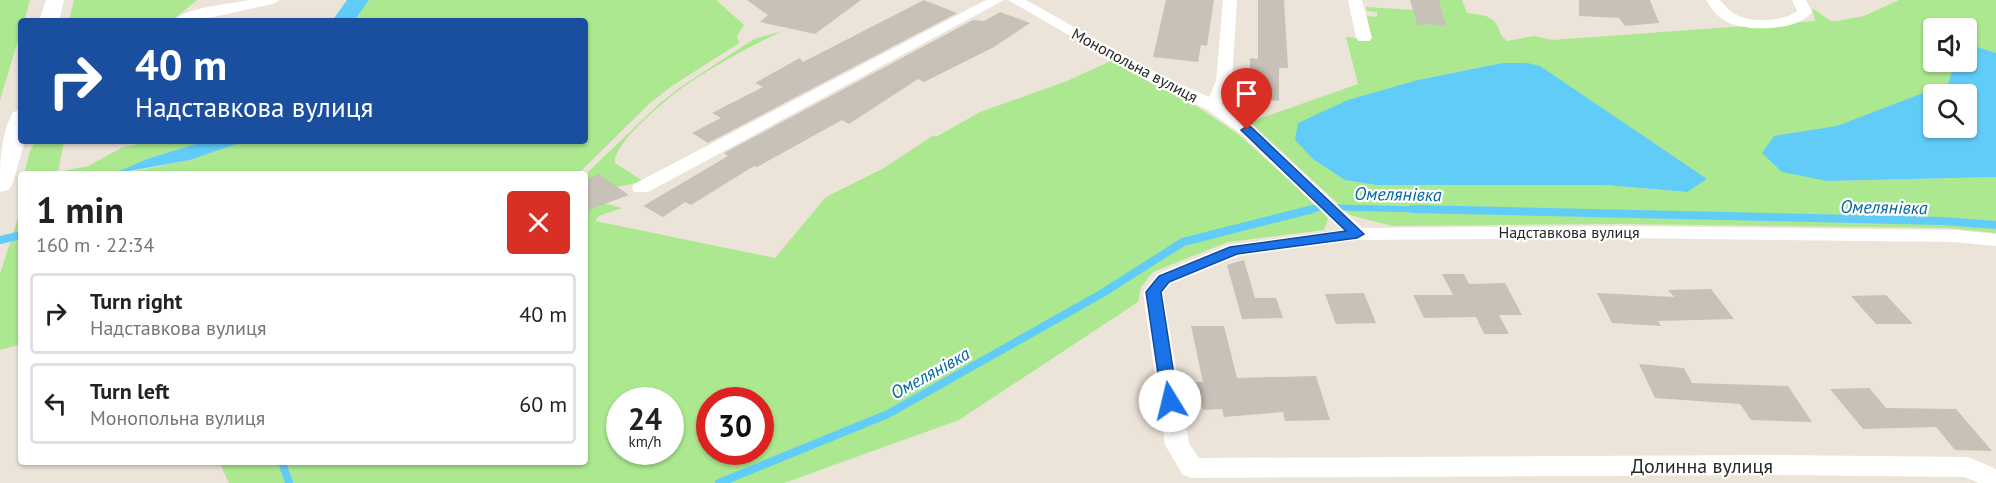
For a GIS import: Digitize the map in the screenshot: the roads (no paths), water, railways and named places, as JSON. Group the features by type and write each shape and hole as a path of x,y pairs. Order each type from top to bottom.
{"street":[{"path":"50,18 55,0"},
{"path":"188,18 273,0"},
{"path":"641,188 997,0"},
{"name":"Монопольна вулиця","path":"1015,0 1156,79 1212,105 1247,130 1357,234"},
{"path":"1212,105 1221,92 1224,81 1230,0"},
{"path":"1355,0 1364,38"},
{"path":"1713,0 1722,12 1736,20 1764,23 1791,22 1803,16 1805,12 1799,0"},
{"path":"0,185 18,127"},
{"name":"Надставкова вулиця","path":"1154,292 1164,279 1235,250 1357,234 1620,232 1955,236 1996,240"},
{"name":"Долинна вулиця","path":"1154,292 1177,445 1192,468 1768,465 1968,467 1996,480"}],"water":[{"path":"347,0 369,0 356,18 334,18"},
{"path":"1977,47 1996,53 1996,177 1827,181 1782,172 1762,153 1774,136 1837,126 1923,94 1923,138 1977,138 1977,84 1948,84 1952,72 1977,72"},
{"path":"1502,63 1527,63 1540,66 1707,179 1687,192 1605,185 1376,185 1345,180 1313,159 1295,140 1298,123 1348,100 1418,80"},
{"path":"195,144 236,144 190,160 120,171 147,159"}],"waterway":[{"name":"Омелянівка","path":"1307,211 1321,207 1478,211"},
{"name":"Омелянівка","path":"719,483 888,414 1101,294 1183,242 1313,209"},
{"name":"Омелянівка","path":"1412,209 1943,221 1996,225"},
{"name":"Омелянівка","path":"0,240 18,236"},
{"name":"Омелянівка","path":"283,465 289,483"}]}
